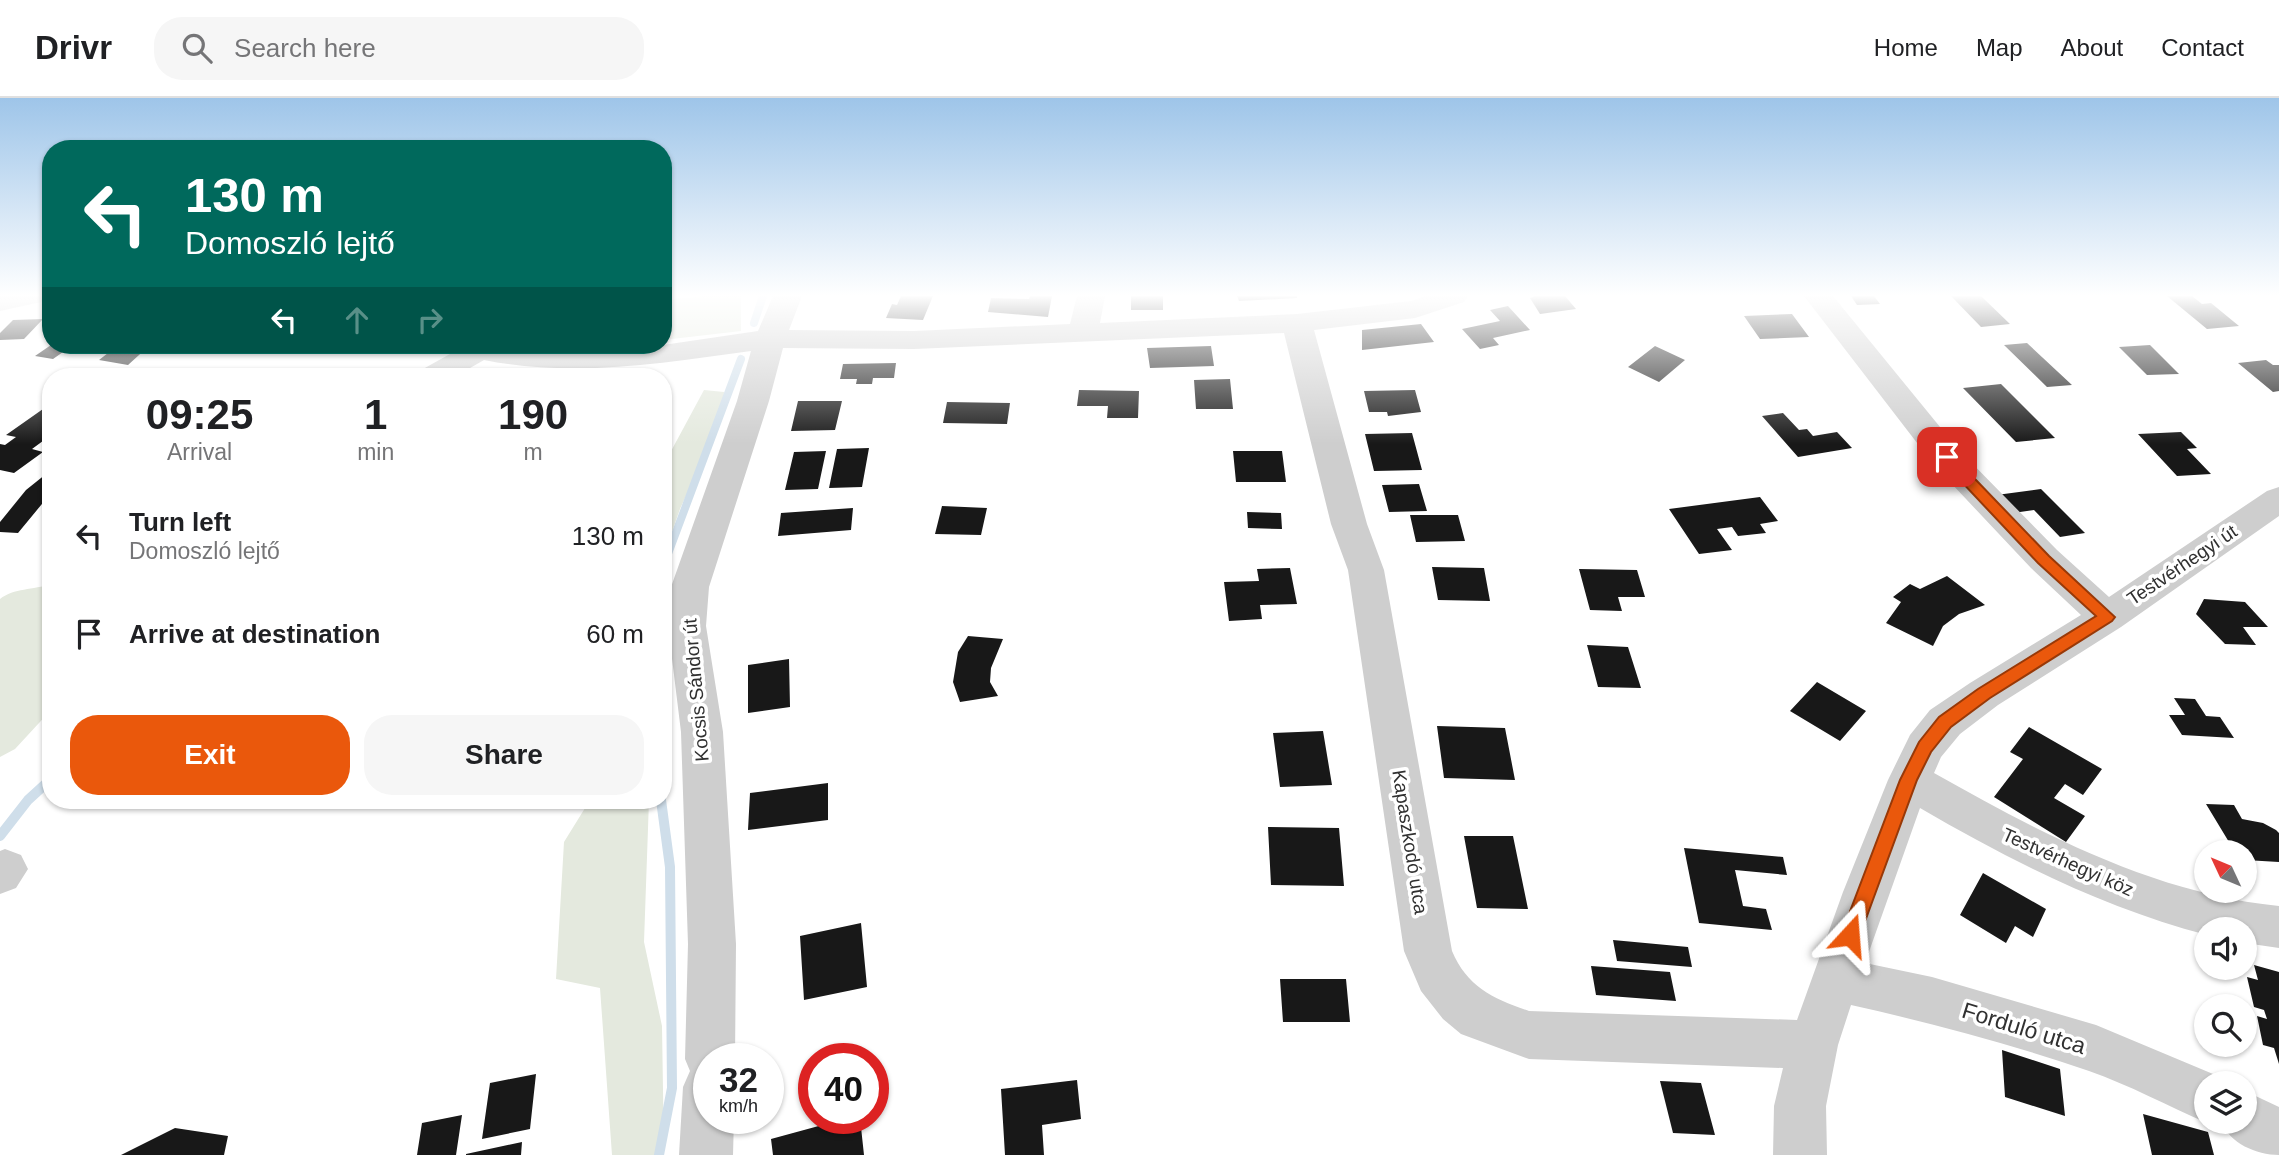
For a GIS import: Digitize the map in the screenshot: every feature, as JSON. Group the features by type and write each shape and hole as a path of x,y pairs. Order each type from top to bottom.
{"street":[{"path":"672,352 727,345"},
{"name":"Kocsis Sándor út","path":"710,1043 712,944 702,732 687,626 690,587 768,345"},
{"name":"Kapaszkodó utca","path":"1303,345 1349,524 1366,570 1428,951 1438,975 1460,1003 1478,1017 1529,1035 1813,1045"},
{"path":"1858,345 1947,457 2044,559 2107,617"},
{"path":"443,368 458,354"},
{"path":"512,354 539,358 602,359 658,354"},
{"name":"Testvérhegyi út","path":"1800,1155 1800,1106 1813,1045 1909,780 1925,747 1945,722 1984,694 2107,617 2279,499"},
{"name":"Testvérhegyi köz","path":"1909,780 2009,838 2110,885 2221,918 2279,927"},
{"name":"Forduló utca","path":"1835,979 1932,1000 2084,1046 2194,1092"},
{"path":"2257,1123 2279,1135"},
{"path":"706,1155 707,1134"}],"shaded area":[{"path":"704,390 724,392 723,413 672,532 672,449"},
{"path":"42,586 42,720 15,749 0,757 0,599 18,591"},
{"path":"584,809 649,809 644,942 662,1026 664,1155 612,1155 600,988 556,979 564,842"}],"building":[{"path":"1362,345 1404,345 1362,350"},
{"path":"1477,345 1497,345 1480,349"},
{"path":"2004,345 2029,345 2072,385 2047,387"},
{"path":"2150,345 2179,374 2147,375 2119,347"},
{"path":"1211,346 1214,366 1150,368 1147,348"},
{"path":"1655,346 1685,360 1659,382 1628,367"},
{"path":"42,351 42,354 60,354 53,359 35,356"},
{"path":"107,354 140,354 128,365 99,360"},
{"path":"2266,360 2273,365 2279,365 2279,391 2273,392 2238,363"},
{"path":"896,363 894,378 873,378 872,384 856,384 857,379 840,379 843,364"},
{"path":"1230,379 1233,409 1196,409 1194,380"},
{"path":"2001,384 2055,438 2016,442 1963,388"},
{"path":"1079,390 1139,391 1138,418 1107,418 1108,406 1077,406"},
{"path":"1415,390 1421,412 1388,416 1387,412 1369,412 1364,391"},
{"path":"798,401 842,401 835,430 791,431"},
{"path":"947,402 1010,403 1007,424 943,423"},
{"path":"42,410 42,442 32,449 42,453 14,473 0,470 0,444 5,445 16,437 6,435"},
{"path":"1783,413 1799,430 1807,429 1813,436 1837,432 1852,448 1798,457 1762,416"},
{"path":"2181,432 2197,448 2187,449 2211,474 2177,476 2138,434"},
{"path":"1412,433 1422,470 1374,471 1365,434"},
{"path":"869,448 862,487 829,488 837,449"},
{"path":"826,451 818,489 785,490 794,452"},
{"path":"1233,451 1282,451 1286,482 1236,482"},
{"path":"42,477 42,504 18,533 0,532 0,522 26,490"},
{"path":"1419,484 1427,511 1389,512 1382,485"},
{"path":"2041,489 2085,533 2060,537 2034,510 2006,514 1989,496"},
{"path":"1760,497 1778,521 1760,524 1766,533 1738,536 1732,527 1717,529 1732,550 1699,554 1669,509"},
{"path":"942,506 987,508 981,535 935,534"},
{"path":"853,508 851,530 778,536 781,513"},
{"path":"1247,512 1281,513 1282,529 1248,528"},
{"path":"1410,515 1458,515 1465,541 1416,542"},
{"path":"1432,567 1484,568 1490,601 1438,600"},
{"path":"1290,568 1297,604 1260,605 1262,619 1229,621 1224,582 1259,581 1257,569"},
{"path":"1579,569 1637,570 1645,597 1618,597 1622,611 1590,610"},
{"path":"1947,576 1985,605 1959,614 1943,626 1933,646 1886,623 1901,602 1893,597 1910,584 1920,589"},
{"path":"2204,599 2245,602 2268,627 2243,627 2256,645 2225,644 2196,614"},
{"path":"968,636 1003,639 991,668 990,682 998,696 960,702 953,682 958,652"},
{"path":"1587,645 1628,647 1641,688 1598,687"},
{"path":"789,659 790,707 748,713 748,665"},
{"path":"1817,682 1866,711 1840,741 1790,711"},
{"path":"2174,698 2195,699 2206,716 2220,717 2234,738 2182,735 2169,715 2185,715"},
{"path":"1437,726 1505,728 1515,780 1444,778"},
{"path":"2029,727 2102,769 2083,795 2065,784 2054,798 2085,816 2066,842 1994,797 2023,759 2010,752"},
{"path":"1323,731 1332,785 1280,787 1273,733"},
{"path":"828,783 828,820 748,830 750,793"},
{"path":"2206,804 2234,805 2242,819 2263,823 2276,830 2279,833 2279,862 2258,861 2258,840 2228,840"},
{"path":"1268,827 1339,828 1344,886 1271,885"},
{"path":"1464,836 1513,836 1528,909 1477,908"},
{"path":"1684,848 1783,857 1787,875 1735,870 1743,906 1766,909 1772,930 1699,923"},
{"path":"1983,873 2046,909 2033,937 2015,926 2006,943 1960,915"},
{"path":"861,923 867,987 804,1000 800,936"},
{"path":"1613,940 1688,947 1692,967 1617,961"},
{"path":"1591,966 1670,972 1676,1001 1596,995"},
{"path":"2257,966 2279,972 2279,1064 2274,1048 2263,1045 2257,1016 2267,1019 2264,1010 2257,1008 2257,994 2251,994 2248,980 2258,980"},
{"path":"1280,979 1346,979 1350,1022 1283,1022"},
{"path":"2002,1050 2060,1069 2065,1116 2005,1097"},
{"path":"536,1074 530,1129 482,1139 490,1083"},
{"path":"1077,1080 1081,1119 1042,1125 1044,1155 1005,1155 1001,1089"},
{"path":"1660,1081 1701,1083 1715,1135 1673,1133"},
{"path":"2143,1114 2194,1128 2194,1134 2209,1134 2214,1155 2152,1155"},
{"path":"462,1115 456,1155 417,1155 422,1123"},
{"path":"175,1128 228,1136 224,1155 121,1155"},
{"path":"798,1132 798,1134 862,1134 864,1155 773,1155 771,1139"},
{"path":"522,1142 521,1155 466,1155 466,1154"}],"waterway":[{"path":"672,543 741,359"},
{"path":"0,836 28,800 42,787"},
{"path":"659,1155 672,1088 670,867 662,809"}],"route":[{"path":"1850,935 1909,780 1925,747 1945,722 1984,694 2107,617 2044,559 1947,457"}]}
